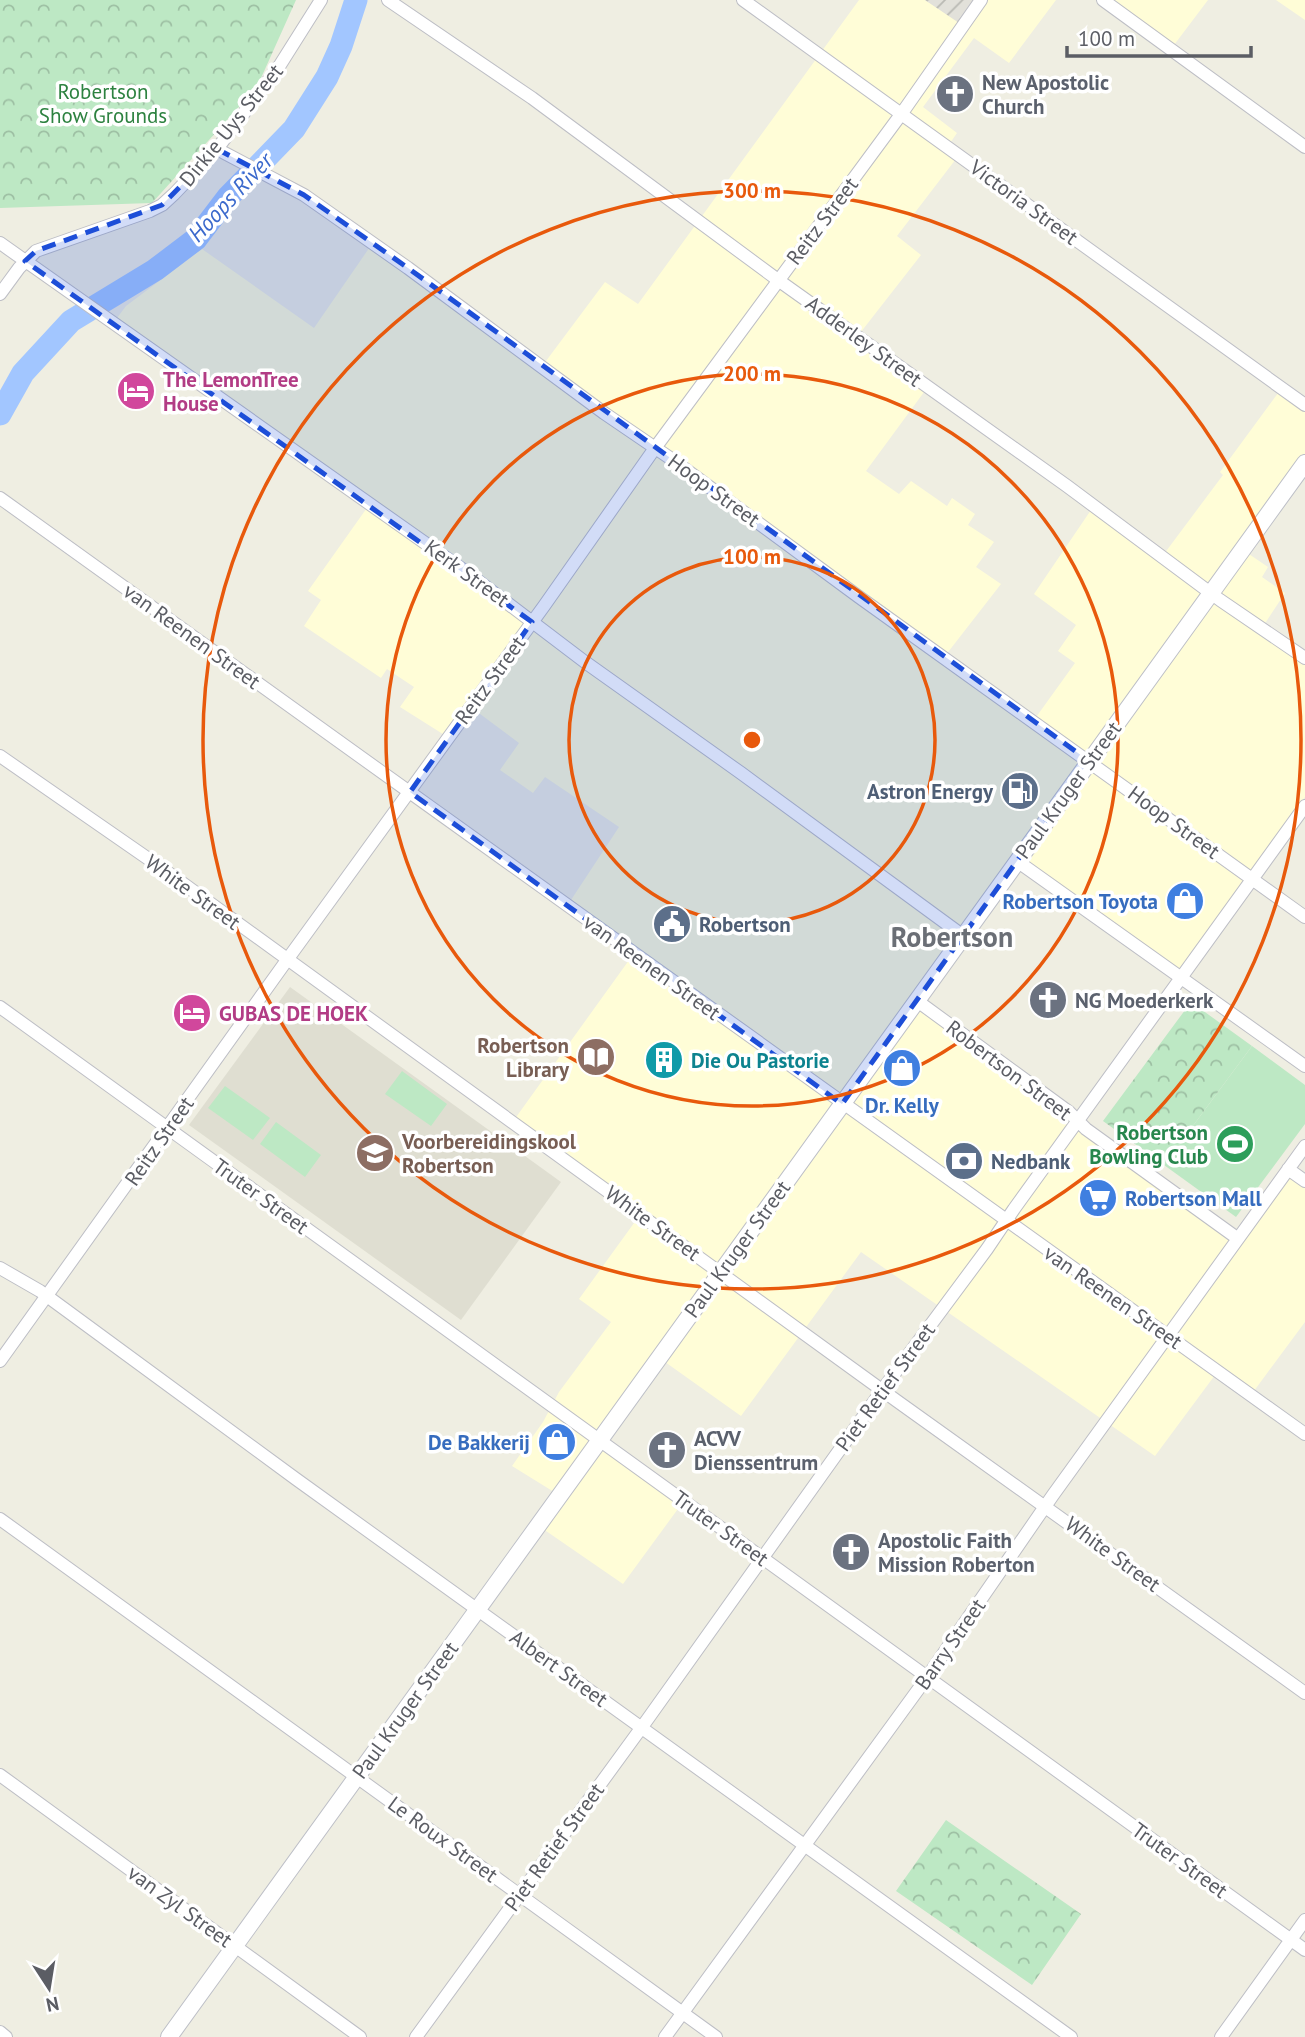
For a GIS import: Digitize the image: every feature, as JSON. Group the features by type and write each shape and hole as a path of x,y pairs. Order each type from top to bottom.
{"street":[{"name":"Dirkie Uys Street","path":"306,21 307,0"},
{"name":"Dirkie Uys Street","path":"0,294 36,251 162,205 217,149 280,65 321,0"},
{"name":"Adderley Street","path":"388,0 532,98 778,280 1305,658"},
{"name":"Victoria Street","path":"743,0 1305,405"},
{"name":"Reitz Street","path":"0,1361 533,622 655,448 902,113 981,0"},
{"path":"1103,0 1305,148"},
{"name":"Hoop Street","path":"217,149 304,195 408,268 1305,917"},
{"name":"Kerk Street","path":"0,243 469,574 585,662 741,772 962,935"},
{"name":"Paul Kruger Street","path":"169,2037 1305,463"},
{"name":"van Reenen Street","path":"0,498 1305,1434"},
{"name":"White Street","path":"0,756 163,869 1305,1693"},
{"name":"Piet Retief Street","path":"416,2037 1305,806"},
{"path":"1017,861 1305,1066"},
{"name":"Robertson Street","path":"916,1000 1086,1129 1237,1238"},
{"name":"Truter Street","path":"0,1007 1305,1950"},
{"name":"Barry Street","path":"665,2037 928,1676 1046,1506 1305,1146"},
{"path":"1288,1169 1305,1181"},
{"name":"Albert Street","path":"0,1268 47,1297 1071,2037"},
{"name":"Le Roux Street","path":"0,1519 716,2037"},
{"name":"van Zyl Street","path":"0,1775 360,2037"},
{"path":"1221,2037 1305,1920"},
{"path":"0,2032 6,2037"}],"highlighted area":[{"path":"217,149 304,195 1089,761 842,1104 410,792 532,622 25,261 36,251 162,205"}],"shaded area":[{"path":"859,0 925,0 959,22 975,0 1056,0 1009,63 974,38 923,107 957,133 948,146 959,155 897,236 921,255 857,337 927,388 866,471 899,494 911,481 947,506 952,498 975,514 968,525 994,542 976,567 1001,584 945,656 1034,720 1075,663 1058,651 1076,625 1034,594 1093,507 1161,558 1223,475 1220,472 1281,389 1305,406 1305,457 1240,548 1268,567 1262,577 1285,593 1262,628 1305,659 1305,797 1174,976 1018,864 913,1006 1234,1239 1287,1169 1305,1182 1305,1322 1251,1395 1218,1371 1155,1456 861,1252 741,1416 658,1357 598,1439 683,1502 623,1584 533,1522 554,1492 512,1466 543,1422 559,1392 611,1322 579,1299 642,1212 514,1120 632,956 569,903 619,827 545,777 533,793 500,770 519,743 468,705 446,736 400,707 414,687 387,669 381,678 304,626 321,600 308,591 369,505 111,326 126,306 202,249 314,328 374,241 543,365 605,282 638,304"},
{"path":"925,0 975,0 959,23"},
{"path":"1105,0 1208,0 1171,49"},
{"path":"1276,0 1305,0 1305,20"},
{"name":"Voorbereidingskool Robertson","path":"290,987 561,1182 461,1320 189,1125"}],"green space":[{"name":"Robertson Show Grounds","path":"0,0 296,0 257,87 152,203 0,208"},
{"path":"1191,1002 1252,1046 1164,1165 1103,1121"},
{"name":"Robertson Bowling Club","path":"1252,1046 1305,1085 1305,1124 1236,1217 1164,1165"},
{"path":"402,1071 447,1104 431,1126 385,1094"},
{"path":"225,1086 270,1118 253,1140 208,1108"},
{"path":"276,1122 321,1155 305,1177 260,1144"},
{"path":"946,1820 1081,1914 1032,1985 896,1891"}],"waterway":[{"name":"Hoops River","path":"0,414 23,373 71,321 155,270 196,239 228,197 294,129 327,77 341,46 356,0"}],"place":[{"name":"New Apostolic Church","path":"955,94"},
{"name":"The LemonTree House","path":"136,391"},
{"name":"Astron Energy","path":"1020,791"},
{"name":"Robertson Toyota","path":"1185,901"},
{"name":"Robertson","path":"672,924"},
{"name":"NG Moederkerk","path":"1048,1000"},
{"name":"GUBAS DE HOEK","path":"192,1013"},
{"name":"Robertson Library","path":"596,1057"},
{"name":"Die Ou Pastorie","path":"664,1060"},
{"name":"Dr. Kelly","path":"902,1068"},
{"name":"Robertson Bowling Club","path":"1235,1144"},
{"name":"Voorbereidingskool Robertson","path":"375,1153"},
{"name":"Nedbank","path":"964,1161"},
{"name":"Robertson Mall","path":"1098,1198"},
{"name":"De Bakkerij","path":"557,1442"},
{"name":"ACVV Dienssentrum","path":"667,1450"},
{"name":"Apostolic Faith Mission Roberton","path":"851,1552"}],"district":[{"name":"Robertson","path":"952,936"}]}
